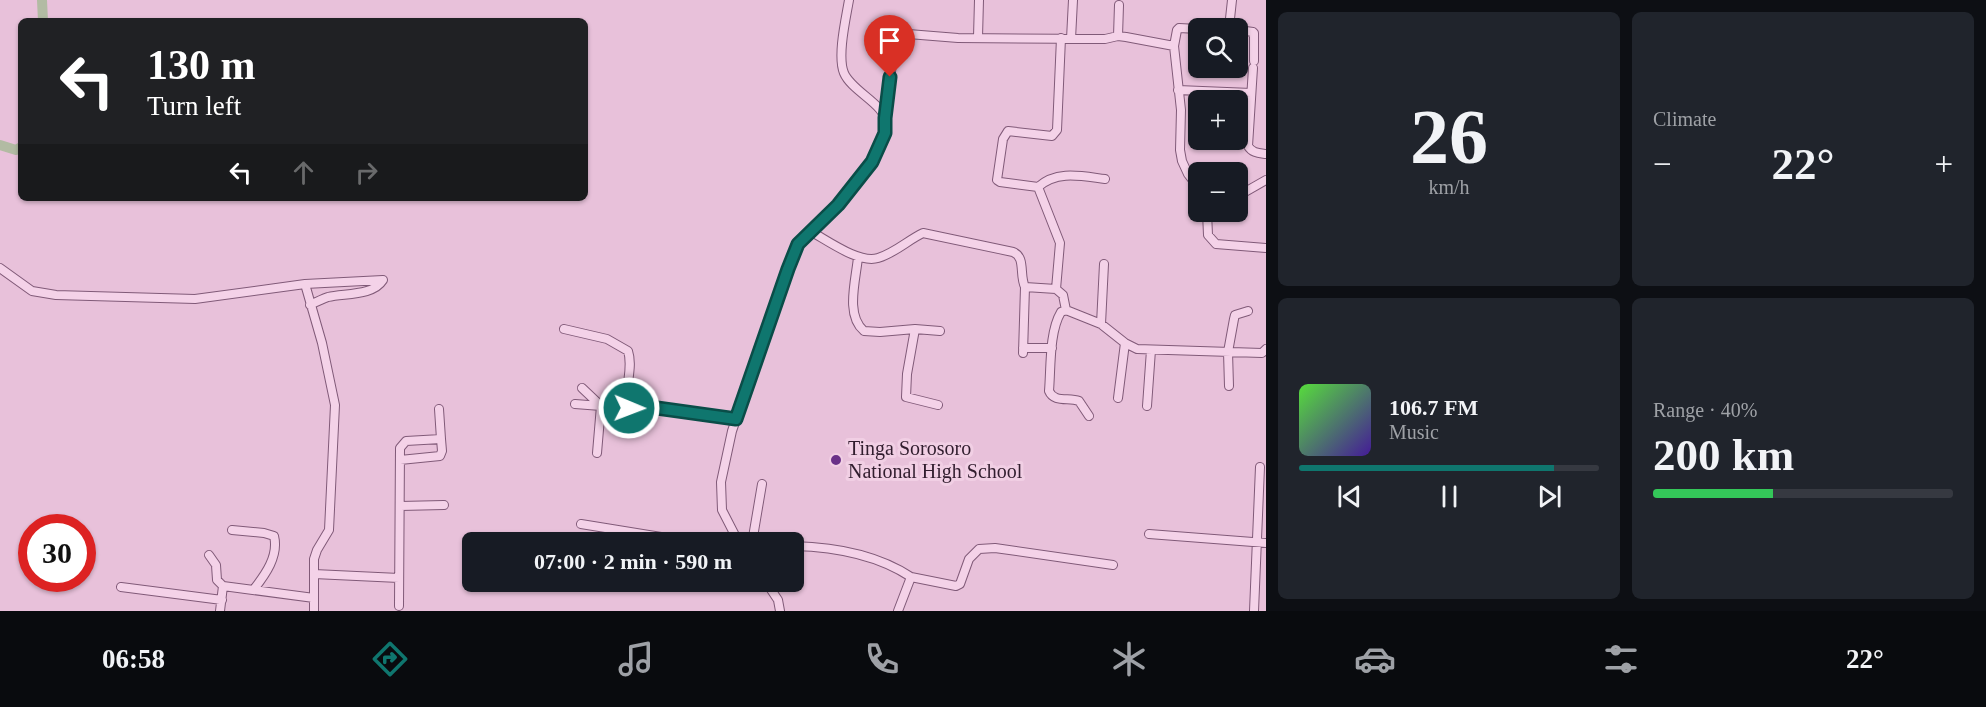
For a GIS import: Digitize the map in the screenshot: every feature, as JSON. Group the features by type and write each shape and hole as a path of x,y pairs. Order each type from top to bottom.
{"street":[{"path":"849,0 842,60 843,71 849,82 880,109 885,118"},
{"path":"978,37 979,0"},
{"path":"1071,39 1073,0"},
{"path":"1230,18 1232,0"},
{"path":"1118,36 1119,5"},
{"path":"1188,28 1177,30 1174,46 1181,110 1182,162 1188,174"},
{"path":"1248,31 1254,33 1248,146 1256,153 1266,154"},
{"path":"733,532 722,510 721,482 727,448 736,419 798,244 838,205 872,162 885,133 896,33 1071,39 1105,39 1118,36 1174,46"},
{"path":"1061,38 1057,130 1052,136 1008,131 1003,140 997,180 1038,187 1053,176 1105,179"},
{"path":"1178,90 1251,93"},
{"path":"1248,190 1266,180"},
{"path":"1038,187 1060,243 1056,289"},
{"path":"1207,222 1208,235 1216,244 1266,248"},
{"path":"810,231 858,257 870,259 878,258 905,245 923,233 1018,253 1021,258 1021,276 1025,287 1023,351 1052,348"},
{"path":"858,257 853,312 859,327 864,331 880,332 915,329 940,331"},
{"path":"1101,324 1104,264"},
{"path":"0,268 32,291 56,295 195,299 306,284 383,280 372,289 323,298 310,305"},
{"path":"306,284 322,343 335,405 329,530 314,559 314,611"},
{"path":"1025,287 1056,289 1063,295 1066,310"},
{"path":"1066,310 1101,324 1125,343 1137,349 1262,353 1266,349"},
{"path":"1066,310 1059,316 1052,348 1050,396 1079,401 1089,416"},
{"path":"1229,386 1228,352 1235,315 1248,311"},
{"path":"564,329 607,339 628,351 630,358 627,397 629,408"},
{"path":"915,329 907,374 906,397 938,405"},
{"path":"1118,398 1125,343"},
{"path":"1147,406 1151,350"},
{"path":"582,388 601,406"},
{"path":"575,404 657,408 736,419"},
{"path":"597,453 601,406"},
{"path":"400,460 440,456 442,451 439,409"},
{"path":"399,606 400,448 406,441 441,439"},
{"path":"1254,611 1260,467"},
{"path":"754,532 762,484"},
{"path":"400,506 444,505"},
{"path":"581,524 630,532"},
{"path":"232,530 274,536 275,545 269,568 254,589"},
{"path":"1149,534 1266,543"},
{"path":"804,547 852,551 897,568 911,577 956,586 960,584 969,559 979,549 995,548 1113,565"},
{"path":"209,555 216,565 217,580 223,586 314,598"},
{"path":"314,574 399,578"},
{"path":"898,611 911,577"},
{"path":"220,611 223,586"},
{"path":"121,587 222,600"},
{"path":"773,592 778,600 780,611"}],"waterway":[{"path":"42,0 43,18"},
{"path":"0,145 18,149"}],"place":[{"name":"Tinga Sorosoro National High School","path":"836,460"}],"route":[{"path":"629,408 657,408 736,419 798,244 838,205 872,162 881,145 885,133 890,77"}]}
